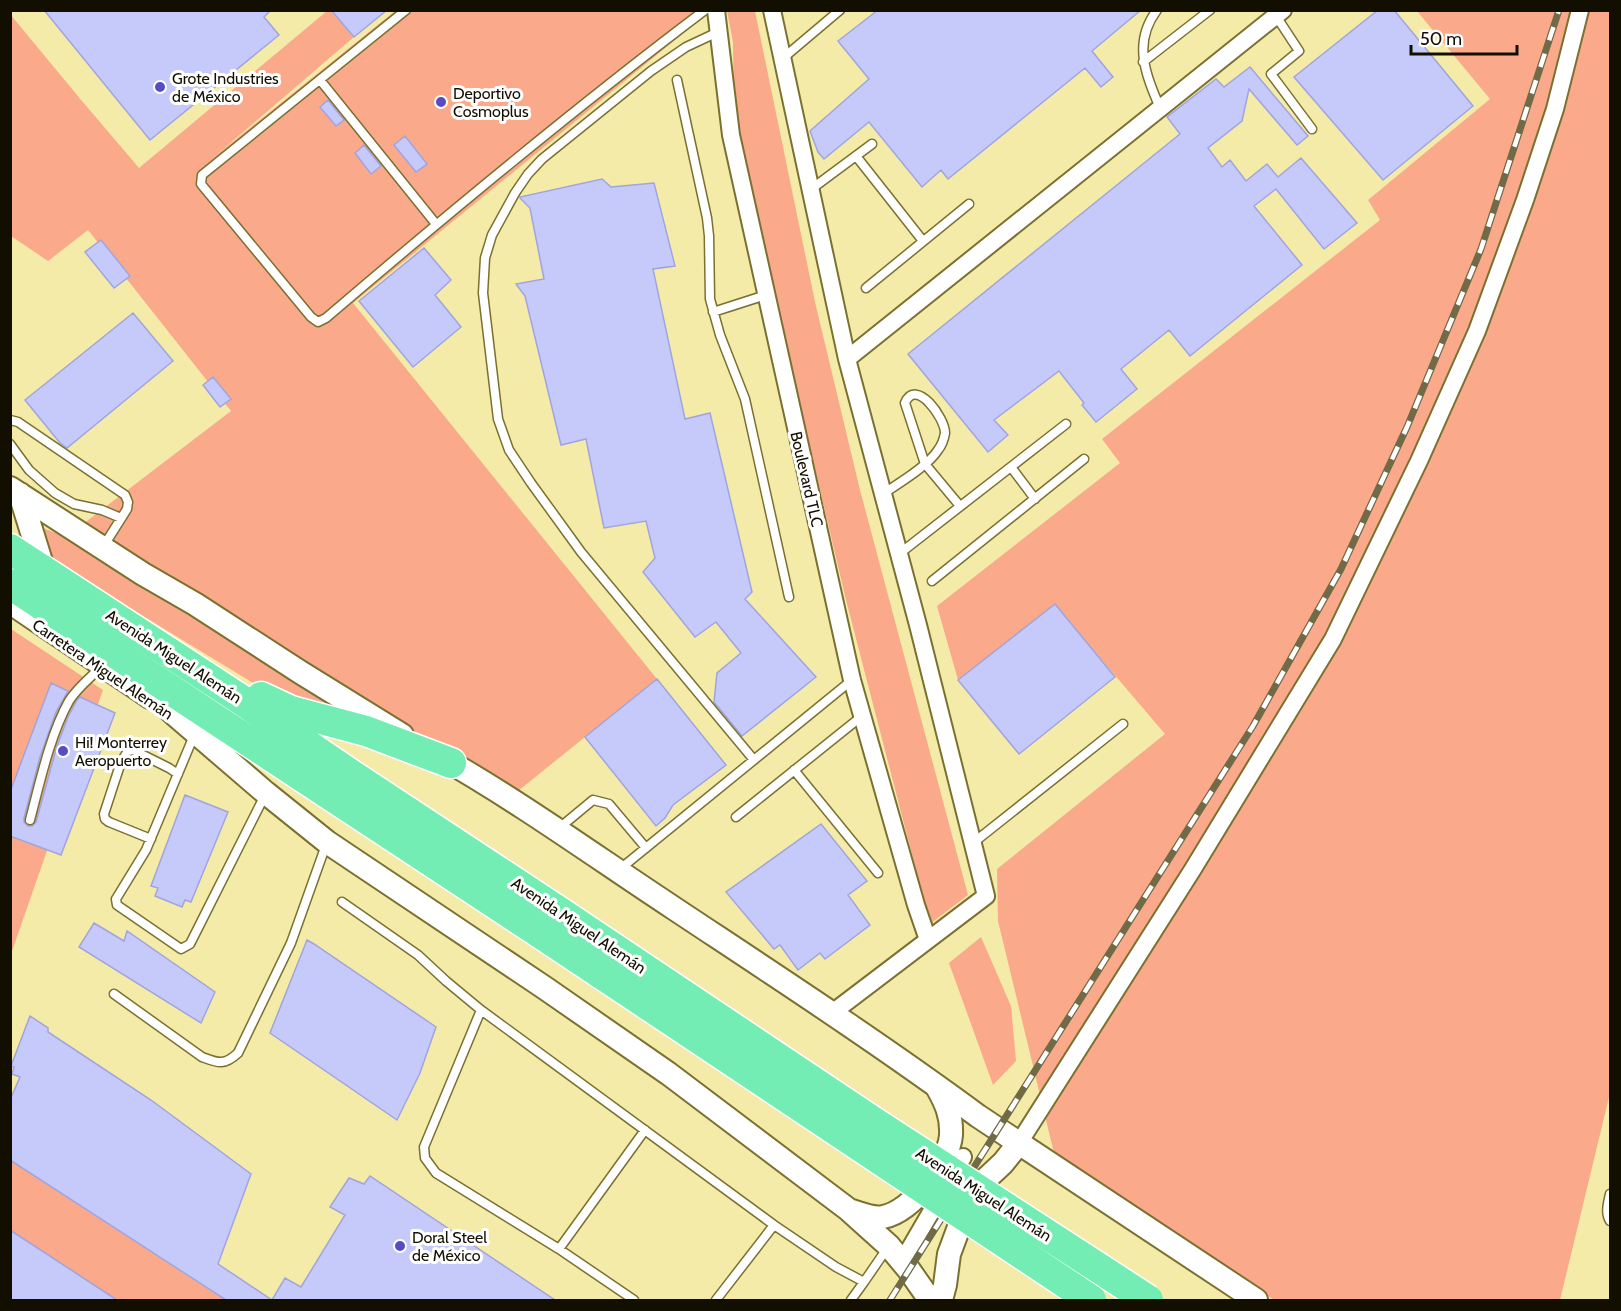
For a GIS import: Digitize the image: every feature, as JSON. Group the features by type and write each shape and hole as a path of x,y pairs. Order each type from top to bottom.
{"highway":[{"name":"Avenida Miguel Alemán","path":"10,549 237,697 356,778 548,921 1090,1300"},
{"name":"Avenida Miguel Alemán","path":"10,584 98,653 548,921 875,1123 1148,1300"},
{"path":"99,607 195,659 241,687 291,711 366,731 451,762"}],"street":[{"name":"Boulevard TLC","path":"716,10 731,135 852,680 928,940"},
{"path":"772,10 847,359 986,896 832,1013"},
{"path":"941,1300 950,1254 962,1219 987,1178 1019,1143 1193,869 1333,639 1419,461 1477,331 1525,200 1554,109 1580,10"},
{"path":"847,359 1279,13"},
{"path":"15,491 309,678 451,762 557,830 832,1013 978,1116 1256,1300"},
{"path":"15,491 44,571"},
{"name":"Carretera Miguel Alemán","path":"10,606 98,653"},
{"path":"98,653 132,673 174,714 327,842 669,1074 849,1210 895,1254 930,1300"},
{"path":"849,1210 874,1218 885,1217 900,1210 913,1200 934,1175 947,1152 951,1133 948,1109 934,1083"},
{"path":"895,1254 963,1156"}],"lane":[{"path":"406,10 202,176 201,184 311,317 318,322 326,318 436,224 618,76 705,10"},
{"path":"782,59 840,10"},
{"path":"1157,10 1149,21 1144,39 1143,62 1160,108"},
{"path":"1143,62 1210,10"},
{"path":"1279,13 1299,51 1271,74 1312,129"},
{"path":"717,32 686,47 651,70 542,159 528,174 492,235 484,258 483,293 498,419 509,450 581,552 754,760"},
{"path":"320,80 436,224"},
{"path":"676,81 710,236 710,299 720,335 745,399 789,597"},
{"path":"810,190 872,144"},
{"path":"856,156 923,241"},
{"path":"866,288 969,204"},
{"path":"713,312 766,295"},
{"path":"883,494 925,464 933,458 943,442 945,431 942,422 932,406 921,396 913,395 906,399 905,408 925,464 960,506"},
{"path":"10,420 18,422 125,495 128,502 127,509 103,547"},
{"path":"899,554 1066,424"},
{"path":"10,444 29,470 55,492 74,504 102,510 121,518"},
{"path":"932,581 1084,459"},
{"path":"1011,467 1035,499"},
{"path":"30,820 54,738 70,699 98,653"},
{"path":"618,871 852,680"},
{"path":"736,817 862,715"},
{"path":"972,843 1123,723"},
{"path":"195,732 146,850 116,899 117,905 181,949 190,944 266,793"},
{"path":"150,839 105,819 104,814 121,762 128,751 133,750 178,774"},
{"path":"794,770 878,873"},
{"path":"557,830 593,800 609,804 646,848"},
{"path":"114,994 202,1057 217,1063 231,1059 237,1053 291,943 327,842"},
{"path":"342,902 418,955 481,1010 774,1225 836,1267 864,1282"},
{"path":"481,1010 424,1147 425,1158 436,1173 559,1249 634,1300"},
{"path":"559,1249 645,1130"},
{"path":"1611,1194 1607,1207 1611,1221"},
{"path":"716,1300 774,1225"},
{"path":"851,1300 864,1282 895,1254"}],"shaded area":[{"path":"327,11 331,11 354,37 214,157 395,11 695,11 697,22 353,303 657,679 513,795 291,706 46,557 38,526 66,537 231,411 88,230 48,261 11,236 10,14 139,168"},
{"path":"727,11 755,11 815,302 860,490 968,895 930,924 846,600 734,125 733,42"},
{"path":"1417,11 1610,11 1610,1093 1560,1300 1274,1300 1054,1153 998,921 997,869 1165,734 1055,605 958,680 937,606 1120,463 1102,439 1380,220 1368,200 1490,99"},
{"path":"11,629 103,690 11,954"},
{"path":"981,937 1011,1006 1016,1061 993,1085 949,963"},
{"path":"11,1161 225,1300 11,1300"}],"building":[{"name":"Grote Industries de México","path":"44,10 271,10 264,17 279,35 150,140"},
{"path":"331,10 387,10 354,37"},
{"path":"878,10 1141,10 1092,51 1113,77 1101,87 1085,68 948,179 941,170 922,187 869,122 824,159 818,152 810,131 869,79 838,41"},
{"path":"1378,10 1394,10 1473,106 1383,180 1294,77"},
{"path":"1250,67 1308,136 1297,145 1249,89 1242,121 1208,148 1222,167 1230,160 1246,181 1267,164 1278,177 1301,158 1357,223 1324,249 1276,189 1254,206 1302,265 1190,356 1169,330 1121,369 1137,389 1096,422 1059,371 994,420 1008,435 988,452 908,354 1180,134 1167,117 1216,79 1224,87"},
{"path":"328,100 344,120 336,126 320,107"},
{"path":"405,136 427,164 416,172 394,145"},
{"path":"364,145 381,166 371,174 355,153"},
{"path":"602,179 611,187 654,183 675,266 653,269 685,419 710,413 752,592 745,599 816,677 742,736 714,702 717,673 741,653 716,622 695,637 643,572 655,558 646,521 604,528 586,439 561,445 525,296 516,284 544,279 530,208 520,197"},
{"path":"101,240 130,276 114,288 85,252"},
{"path":"424,248 451,280 435,295 461,327 413,367 359,301"},
{"path":"133,313 173,361 67,448 60,443 25,400"},
{"path":"213,377 231,399 220,407 203,385"},
{"path":"1055,604 1115,677 1019,754 958,680"},
{"path":"657,679 726,765 673,805 665,818 656,826 585,737"},
{"name":"Hi! Monterrey Aeropuerto","path":"51,683 68,691 56,712 40,757 24,818 28,826 36,822 57,746 77,700 80,697 115,713 61,855 10,836 10,792"},
{"path":"185,795 228,812 191,902 185,900 182,907 155,896 158,888 151,886"},
{"path":"821,824 867,881 848,895 870,925 825,959 820,953 798,970 780,945 774,949 726,892"},
{"path":"94,923 124,941 127,931 215,992 201,1023 79,947"},
{"path":"307,940 436,1027 420,1073 397,1120 270,1033"},
{"path":"30,1016 48,1028 48,1032 151,1100 251,1174 218,1264 272,1300 226,1300 10,1160 10,1100 20,1077 12,1074 14,1067 11,1066"},
{"name":"Doral Steel de México","path":"370,1176 555,1300 272,1300 285,1278 301,1287 345,1215 330,1207 349,1178 364,1184"},
{"path":"10,1230 117,1300 10,1300"}],"railway":[{"path":"890,1300 1253,726 1341,569 1407,427 1481,249 1559,10"}],"place":[{"name":"Grote Industries de México","path":"160,87"},
{"name":"Deportivo Cosmoplus","path":"441,102"},
{"name":"Hi! Monterrey Aeropuerto","path":"63,751"},
{"name":"Doral Steel de México","path":"400,1246"}]}
